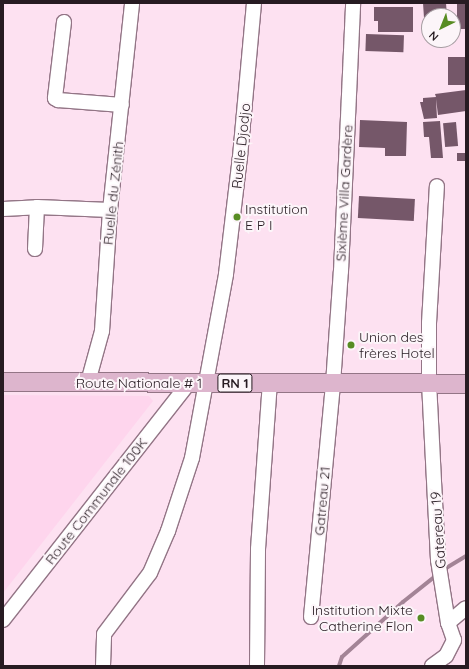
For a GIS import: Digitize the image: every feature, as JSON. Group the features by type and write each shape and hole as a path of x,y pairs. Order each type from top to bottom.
{"main road":[{"name":"Route Nationale # 1","path":"3,382 466,384"}],"street":[{"name":"Ruelle du Zénith","path":"88,382 102,331 110,210 132,3"},
{"name":"Ruelle Djodjo","path":"103,666 104,634 150,573 168,531 192,458 197,383 226,274 240,157 254,3"},
{"name":"Sixième Villa Gardère","path":"333,384 341,271 352,3"},
{"path":"64,22 55,98 58,100 122,105"},
{"name":"Gatereau 19","path":"432,666 446,661 454,640 448,623 438,560 429,384 429,323 437,186"},
{"path":"35,250 37,207"},
{"path":"3,209 37,207 110,210"},
{"name":"Route Communale 100K","path":"3,620 197,383"},
{"path":"257,666 258,549 270,383"},
{"name":"Gatreau 21","path":"311,618 333,384"},
{"path":"448,623 466,608"}],"shaded area":[{"path":"3,395 149,396 153,401 3,593"}],"building":[{"path":"423,3 446,3 446,8 423,8"},
{"path":"457,3 466,3 466,29 461,29 461,8 457,8"},
{"path":"374,7 413,7 413,32 378,32 378,21 374,21"},
{"path":"366,34 404,35 403,52 365,51"},
{"path":"448,57 466,57 466,85 448,85"},
{"path":"466,90 466,111 438,115 436,99 437,118 424,119 420,102 423,102 423,98 436,97 435,94"},
{"path":"360,120 407,122 406,156 385,156 385,148 359,147"},
{"path":"440,121 443,158 431,158 429,137 424,137 423,122"},
{"path":"456,122 458,146 445,147 443,123"},
{"path":"457,153 466,153 466,161 457,161"},
{"path":"359,196 415,199 414,221 358,218"}],"waterway":[{"path":"443,570 466,556"},
{"path":"339,666 342,657 403,602 437,575"}],"place":[{"name":"Institution E P I","path":"237,217"},
{"name":"Union des frères Hotel","path":"351,345"},
{"name":"Institution Mixte Catherine Flon","path":"421,618"}]}
